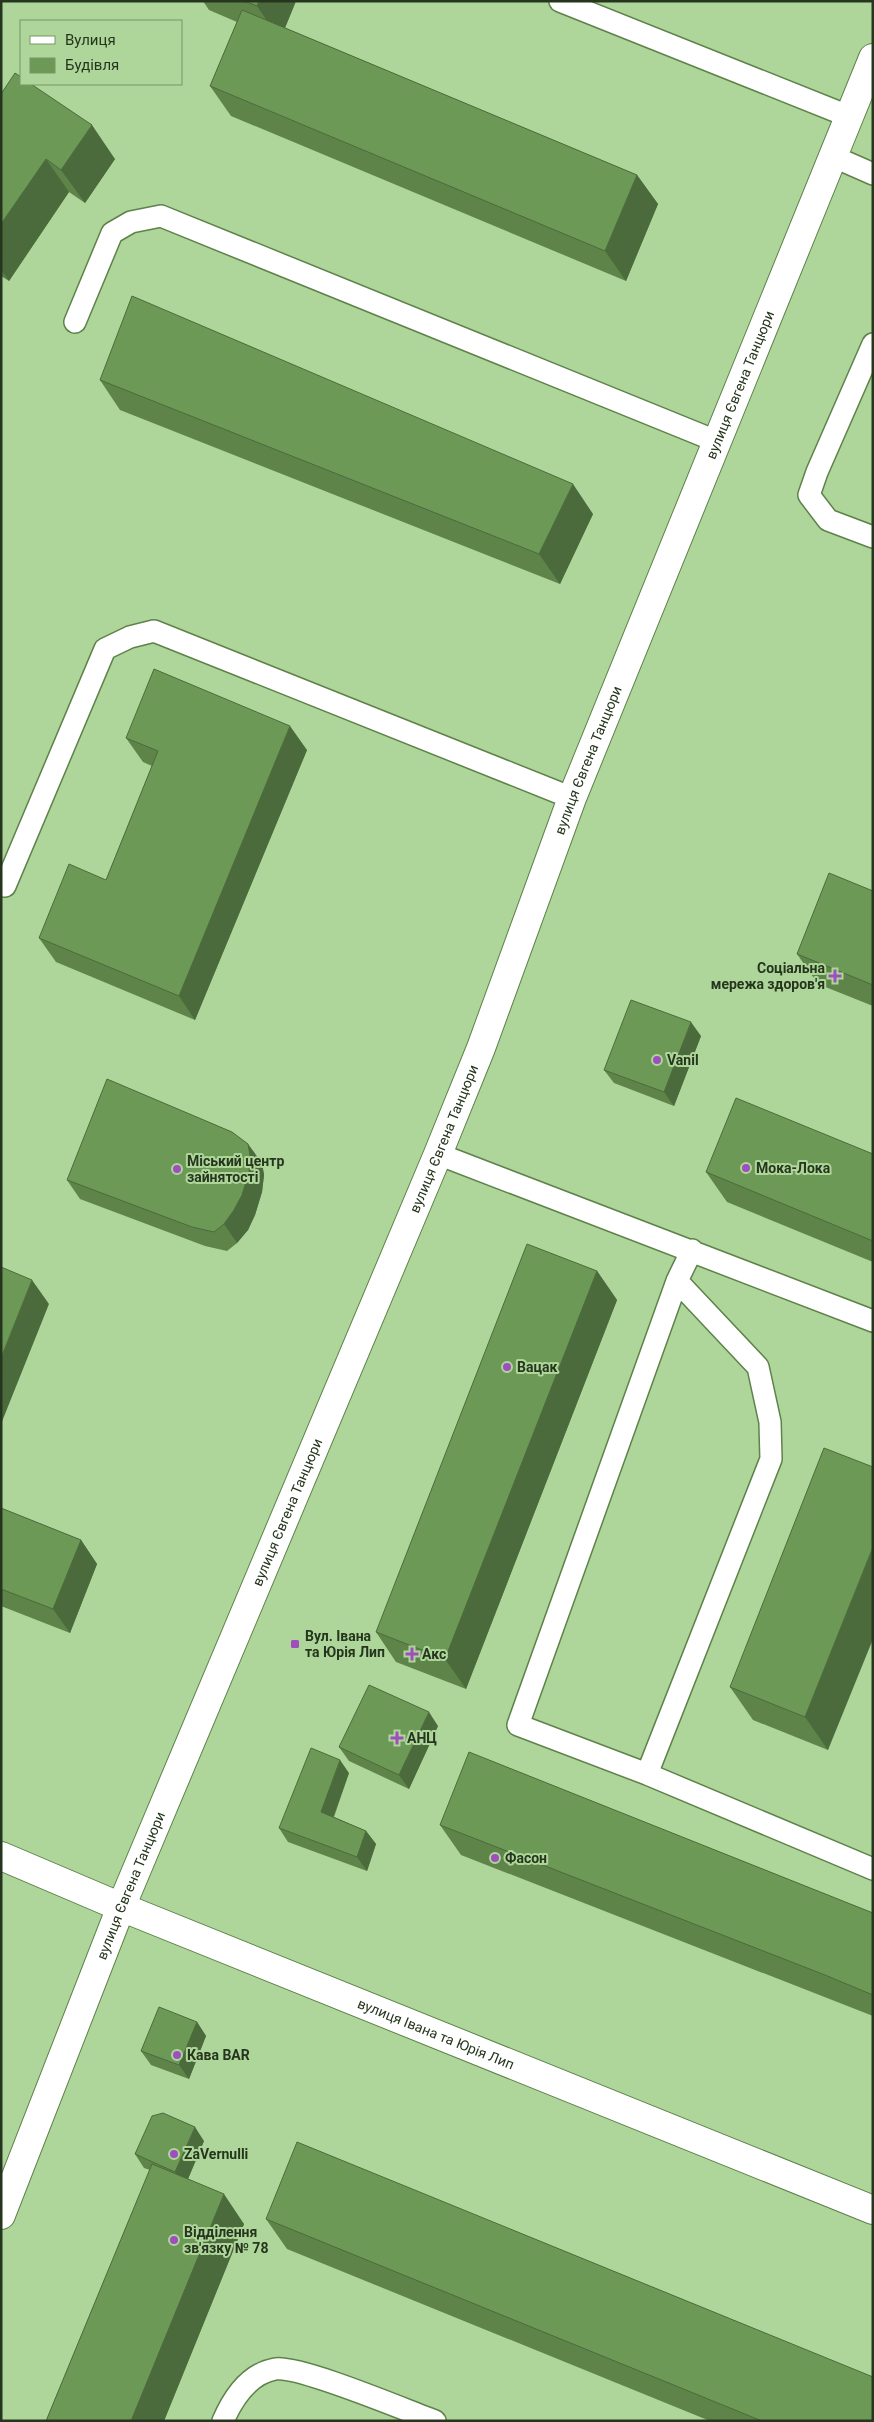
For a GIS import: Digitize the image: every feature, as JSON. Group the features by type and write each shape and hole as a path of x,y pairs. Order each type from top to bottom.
{"street":[{"name":"вулиця Євгена Танцюри","path":"1,2215 121,1907 481,1048 572,798 873,58"},
{"name":"вулиця Івана та Юрія Лип","path":"1,1856 121,1907 873,2210"}],"lane":[{"path":"560,1 848,116"},
{"path":"832,156 873,174"},
{"path":"75,322 112,233 131,222 161,216 716,441"},
{"path":"873,344 817,472 810,495 828,520 873,537"},
{"path":"5,886 105,649 130,638 154,631 572,798"},
{"path":"438,1154 873,1321"},
{"path":"692,1250 677,1281 518,1725 647,1774 873,1869"},
{"path":"647,1774 771,1459 770,1422 758,1367 677,1281"},
{"path":"223,2421 231,2400 248,2381 275,2369 304,2374 434,2421"}],"building":[{"path":"244,1 259,1 257,6"},
{"path":"242,10 637,175 605,251 210,86"},
{"path":"15,73 20,76 20,85 32,85 92,125 61,170 46,159 1,224 1,94"},
{"path":"132,296 573,484 539,554 100,380"},
{"path":"154,669 290,726 179,996 39,938 69,864 106,880 158,751 126,738"},
{"path":"829,873 873,891 873,985 797,954"},
{"name":"Vanil","path":"631,1000 691,1022 664,1092 604,1070"},
{"name":"Міський центр зайнятості","path":"107,1079 232,1132 248,1144 250,1155 249,1172 242,1195 224,1224 214,1232 192,1227 67,1180"},
{"path":"736,1098 873,1154 873,1241 706,1172"},
{"path":"527,1244 597,1271 445,1659 376,1632"},
{"path":"1,1267 32,1280 1,1358"},
{"path":"824,1448 873,1467 873,1547 805,1717 730,1687"},
{"path":"1,1508 81,1540 53,1609 1,1589"},
{"name":"АНЦ","path":"369,1685 429,1712 399,1775 339,1747"},
{"path":"311,1748 340,1760 321,1812 366,1831 357,1857 279,1828"},
{"path":"469,1752 873,1913 873,1995 440,1825"},
{"path":"159,2007 197,2022 179,2065 141,2051"},
{"path":"163,2113 195,2127 175,2172 135,2154 152,2116"},
{"path":"297,2142 873,2377 873,2421 762,2421 266,2219"},
{"path":"152,2164 224,2194 131,2421 46,2421"}],"place":[{"name":"Соціальна мережа здоров'я","path":"835,976"},
{"name":"Vanil","path":"657,1060"},
{"name":"Мока-Лока","path":"746,1168"},
{"name":"Міський центр зайнятості","path":"177,1169"},
{"name":"Вацак","path":"507,1367"},
{"name":"Вул. Івана та Юрія Лип","path":"295,1644"},
{"name":"Акс","path":"412,1654"},
{"name":"АНЦ","path":"397,1738"},
{"name":"Фасон","path":"495,1858"},
{"name":"Кава BAR","path":"177,2055"},
{"name":"ZaVernulli","path":"174,2154"},
{"name":"Відділення зв'язку № 78","path":"174,2240"}]}
